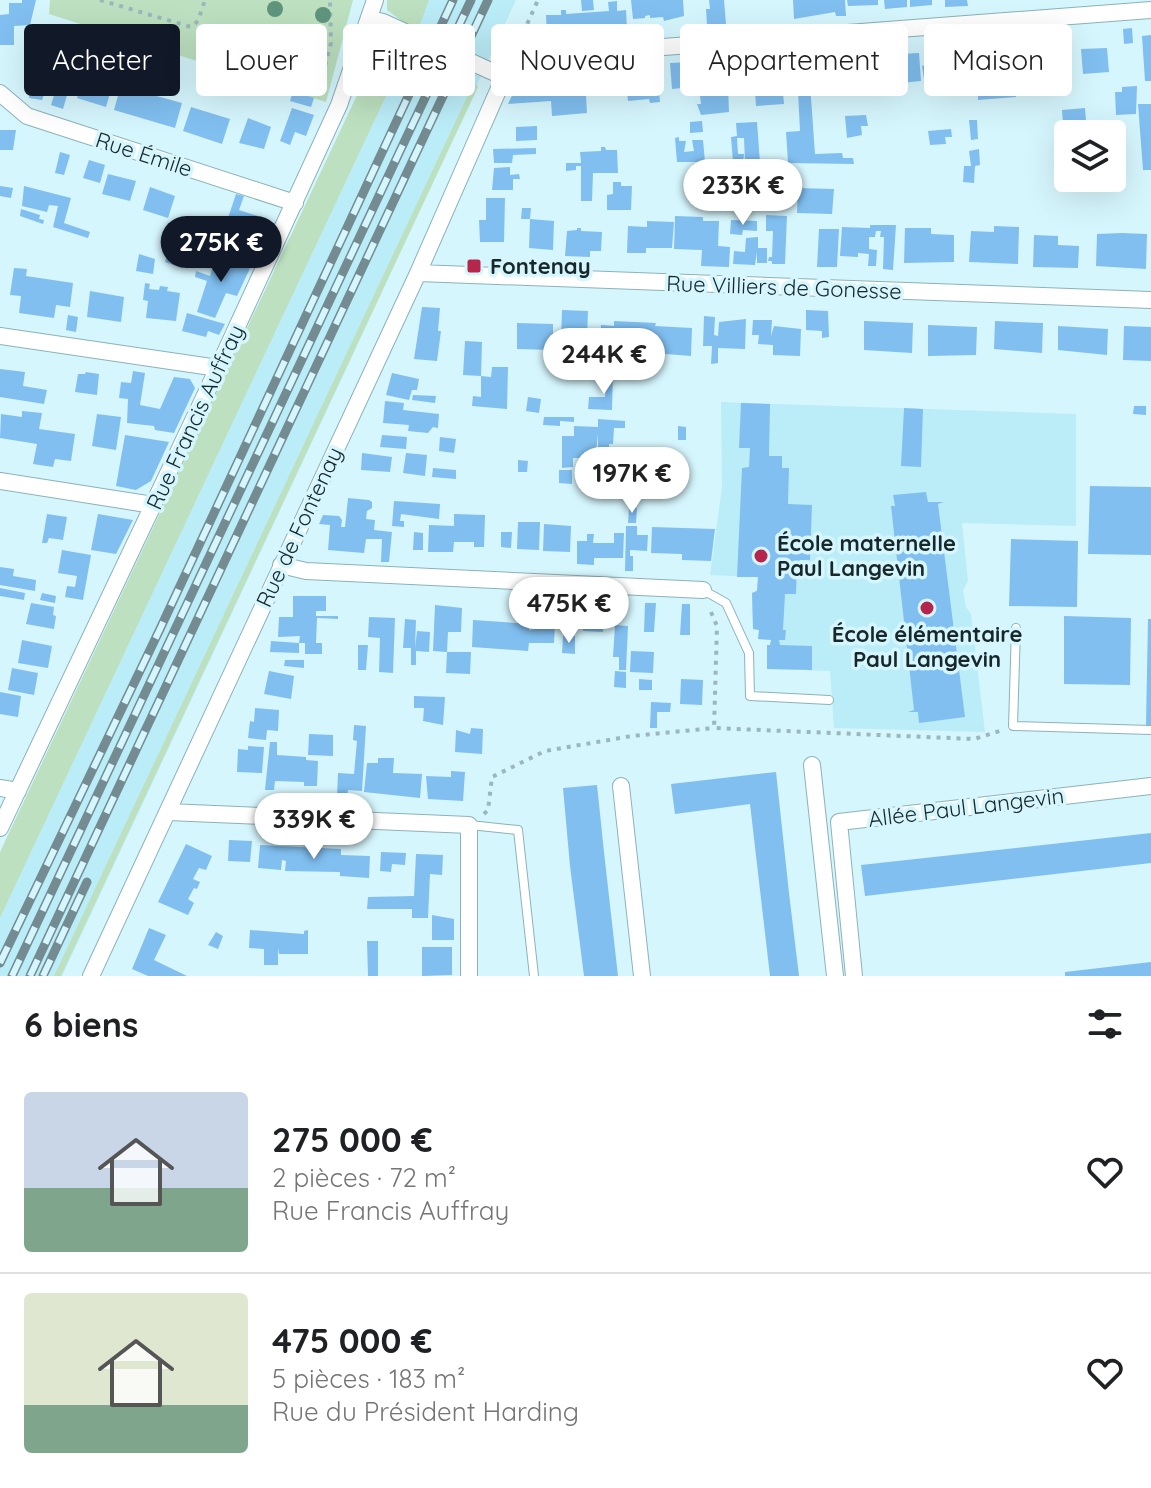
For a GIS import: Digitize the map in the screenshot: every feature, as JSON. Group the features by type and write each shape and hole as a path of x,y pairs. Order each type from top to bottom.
{"street":[{"name":"Rue Francis Auffray","path":"0,828 295,203 339,105 375,0"},
{"path":"664,47 1151,10"},
{"path":"370,19 491,71"},
{"name":"Rue Émile","path":"0,93 27,116 295,203"},
{"name":"Rue de Fontenay","path":"91,976 418,273 496,96"},
{"name":"Rue Villiers de Gonesse","path":"418,273 1151,300"},
{"path":"0,336 218,368"},
{"path":"0,481 153,505"},
{"path":"281,565 306,571 703,590"},
{"path":"812,765 835,976"},
{"path":"621,786 642,976"},
{"name":"Allée Paul Langevin","path":"854,976 839,822 1151,786"},
{"path":"0,788 18,791"},
{"path":"168,812 469,825 469,976"}],"lane":[{"path":"703,590 726,603 749,653 750,696 829,700"},
{"path":"1016,628 1013,726 1151,730"},
{"path":"469,825 518,830 534,976"}],"path":[{"path":"100,0 188,27 196,24 205,0"},
{"path":"327,58 331,43 330,0"},
{"path":"527,24 538,0"},
{"path":"469,825 488,810 492,777 545,751 632,736 714,728"}],"shaded area":[{"path":"415,0 516,0 505,24 491,24 491,54 475,89 475,24 407,24"},
{"path":"375,96 472,96 62,976 0,976 0,907"},
{"path":"721,402 1076,414 1076,526 962,523 968,581 963,591 966,607 971,614 985,732 834,728 830,671 767,669 767,645 771,640 758,639 759,630 753,629 752,593 757,590 758,577 710,575 722,487"}],"green space":[{"path":"50,0 353,0 347,24 343,24 343,38 326,102 307,96 327,96 327,24 196,24 196,61 180,56 180,24 80,24 49,14"},
{"path":"387,0 429,0 420,24 406,24 387,10"},
{"path":"357,96 386,96 0,918 0,852"},
{"path":"467,96 474,96 61,976 54,976"}],"building":[{"path":"22,0 36,0 30,24 14,26 14,45 0,45 0,15 9,14 9,3 22,3"},
{"path":"581,0 593,0 594,10 582,11"},
{"path":"631,0 683,0 684,16 664,21 663,17 650,18 650,15 633,19"},
{"path":"709,0 724,0 726,24 707,24 706,9 710,9"},
{"path":"793,0 845,0 846,16 836,16 835,12 794,19"},
{"path":"847,0 878,0 878,5 848,6"},
{"path":"884,0 907,0 907,7 885,9"},
{"path":"910,0 932,0 932,5 910,7"},
{"path":"945,0 967,0 968,6 945,7"},
{"path":"617,1 617,11 626,10 627,24 546,24 546,15 561,15 561,10 566,10 566,14 609,11 608,2"},
{"path":"1132,28 1133,43 1124,44 1123,29"},
{"path":"1151,35 1151,81 1145,81 1142,36"},
{"path":"1107,48 1109,72 1083,74 1081,49"},
{"path":"919,53 921,81 908,82 908,54"},
{"path":"670,63 680,63 680,88 672,89"},
{"path":"1137,86 1136,114 1116,115 1115,92 1122,92 1122,87"},
{"path":"29,96 44,96 42,100"},
{"path":"54,96 67,96 63,109 51,105"},
{"path":"78,96 109,96 106,107"},
{"path":"118,96 157,96 182,103 175,128 114,110"},
{"path":"292,96 314,98 311,107 290,101"},
{"path":"512,96 586,96 587,113 552,116 551,101 508,104"},
{"path":"628,96 660,96 660,102 650,103 649,99 628,101"},
{"path":"700,96 728,96 729,112 701,115 697,104 701,104"},
{"path":"755,96 783,96 784,104 756,106"},
{"path":"798,96 811,96 815,154 842,153 843,158 853,158 854,164 788,163 786,132 800,131"},
{"path":"978,96 1016,96 1016,97 978,100"},
{"path":"1138,104 1151,104 1151,170 1143,170"},
{"path":"191,107 230,119 222,144 183,131"},
{"path":"292,108 314,115 306,136 295,132 290,145 280,141"},
{"path":"1085,108 1086,120 1063,120 1062,110"},
{"path":"866,115 868,126 861,126 862,135 847,138 845,116"},
{"path":"248,118 271,127 264,149 239,143"},
{"path":"969,120 977,120 978,139 971,140"},
{"path":"702,121 703,132 690,133 690,122"},
{"path":"757,122 760,163 745,162 744,138 737,138 738,154 744,154 743,162 733,162 731,137 737,136 736,123"},
{"path":"537,126 537,140 516,141 516,127"},
{"path":"951,129 952,137 945,137 946,144 930,145 928,131"},
{"path":"0,130 16,130 13,150 0,150"},
{"path":"679,137 679,141 686,141 684,152 694,151 692,140 703,140 705,162 677,162 675,138"},
{"path":"601,147 617,150 618,173 593,173 592,201 581,201 581,166 566,171 566,163 581,163 580,152 601,151"},
{"path":"536,148 536,154 513,155 512,163 494,163 493,149"},
{"path":"979,149 980,165 975,166 974,183 963,182 964,166 971,166 969,151"},
{"path":"60,152 70,155 64,175 55,173"},
{"path":"89,160 105,165 100,183 83,178"},
{"path":"709,164 722,165 722,191 708,190"},
{"path":"510,167 510,175 519,174 520,179 513,179 513,190 492,190 494,168"},
{"path":"108,174 136,181 130,201 102,194"},
{"path":"613,182 632,186 631,210 607,210 607,195 613,194"},
{"path":"0,186 13,188 11,198 0,196"},
{"path":"24,186 71,198 64,223 90,232 88,238 53,227 58,206 49,205 47,212 22,206"},
{"path":"150,187 175,196 168,218 143,210"},
{"path":"798,188 834,189 832,214 797,213"},
{"path":"236,194 244,196 239,210 261,217 253,240 224,230"},
{"path":"486,198 505,198 504,242 480,242 479,220 486,220"},
{"path":"522,208 531,208 530,219 521,219"},
{"path":"21,209 40,215 43,224 20,216"},
{"path":"766,215 787,216 785,264 768,261 772,257 773,231 766,231"},
{"path":"675,216 719,221 718,246 730,247 729,267 701,266 702,250 674,249"},
{"path":"530,219 554,221 553,250 529,248"},
{"path":"731,220 757,221 757,231 743,230 742,235 730,234"},
{"path":"647,221 674,222 672,248 646,248 646,253 627,253 628,226 647,227"},
{"path":"870,225 896,225 893,270 883,269 884,237 880,237 881,231 876,231 875,237 869,237 869,249 877,250 876,266 868,266 869,254 840,256 842,227 870,228"},
{"path":"994,226 1019,227 1018,264 969,262 971,231 994,232"},
{"path":"577,228 602,232 601,251 590,251 590,257 565,256 567,231"},
{"path":"905,228 931,228 931,234 954,235 954,262 904,263"},
{"path":"819,229 839,229 837,267 817,267"},
{"path":"1097,234 1147,234 1146,269 1096,266"},
{"path":"1034,235 1058,236 1058,245 1079,246 1078,268 1033,267"},
{"path":"758,237 758,248 767,248 767,263 757,263 757,252 755,265 733,264 734,251 745,252 746,238"},
{"path":"172,238 189,243 182,268 165,262"},
{"path":"139,254 155,259 153,274 136,271"},
{"path":"216,255 251,266 237,296 226,293 215,318 197,312 207,281 195,277 196,271 210,276"},
{"path":"14,268 27,269 26,276 73,283 70,307 56,305 54,318 19,313 21,296 10,295"},
{"path":"145,283 150,284 149,289 168,287 167,291 180,293 176,321 146,318 148,301 143,300"},
{"path":"90,291 124,297 121,322 87,317"},
{"path":"422,307 440,308 437,361 414,359"},
{"path":"562,310 588,311 587,340 561,340"},
{"path":"806,310 828,311 829,337 822,338 822,331 806,330"},
{"path":"187,313 225,324 219,335 208,331 206,337 182,331"},
{"path":"68,315 78,317 76,332 66,330"},
{"path":"704,316 715,317 714,335 718,336 719,322 746,319 745,349 718,348 718,363 711,364 712,346 703,346"},
{"path":"753,320 772,320 771,336 774,326 801,329 800,356 773,355 773,345 758,344 759,335 752,335"},
{"path":"614,321 692,328 691,356 614,350 613,361 600,360 601,325 614,326"},
{"path":"864,321 913,323 912,353 864,350"},
{"path":"995,321 1043,323 1042,353 994,349"},
{"path":"517,323 553,324 553,341 561,342 560,362 551,361 552,350 517,349"},
{"path":"928,325 977,327 976,355 928,356"},
{"path":"1058,326 1108,329 1107,355 1058,350"},
{"path":"1124,326 1151,327 1151,361 1123,360"},
{"path":"465,341 482,342 481,376 463,375"},
{"path":"492,367 508,367 507,409 472,406 473,396 481,397 481,376 491,377"},
{"path":"0,369 25,372 23,386 47,390 44,404 0,397"},
{"path":"133,371 145,373 140,405 160,409 174,377 190,379 195,388 174,433 155,430 154,426 127,423 128,399 119,398 121,382 131,383"},
{"path":"607,371 613,371 612,410 588,409 589,397 605,397"},
{"path":"392,373 419,379 417,390 412,390 409,400 386,395"},
{"path":"78,374 99,374 97,395 75,392"},
{"path":"413,395 436,396 435,403 412,400"},
{"path":"528,397 541,399 539,413 526,411"},
{"path":"385,401 404,403 403,410 439,414 438,428 433,427 428,433 408,431 409,425 383,423"},
{"path":"741,403 770,404 769,456 782,456 782,468 789,468 788,504 812,505 810,560 797,563 796,594 785,594 785,640 779,640 780,645 812,646 812,670 767,669 767,645 771,640 758,639 759,630 753,629 752,593 757,591 758,577 737,577 742,468 749,467 750,448 739,448"},
{"path":"1134,406 1146,406 1146,415 1133,414"},
{"path":"904,408 923,409 921,467 901,466"},
{"path":"22,411 42,413 39,429 75,434 71,461 55,459 53,467 33,464 37,444 0,438 1,414 22,417"},
{"path":"97,414 121,417 116,450 92,446"},
{"path":"544,417 574,417 574,422 560,421 560,426 543,425"},
{"path":"598,419 625,421 625,428 614,428 613,444 609,444 609,450 598,449 598,434 596,453 584,452 584,458 573,458 573,467 562,468 562,436 574,436 574,426 598,427"},
{"path":"678,426 686,427 686,440 678,440"},
{"path":"125,435 169,442 151,481 136,490 116,486"},
{"path":"382,435 407,437 406,449 380,447"},
{"path":"440,437 456,439 454,453 439,451"},
{"path":"362,453 392,457 390,472 361,470"},
{"path":"406,453 427,455 425,476 403,473"},
{"path":"518,460 528,461 527,472 518,472"},
{"path":"433,468 456,470 456,479 432,477"},
{"path":"559,470 572,470 572,484 559,483"},
{"path":"1090,486 1151,487 1151,555 1088,554"},
{"path":"926,492 928,502 944,502 938,504 965,717 919,723 918,712 908,712 914,710 891,506 895,506 893,495"},
{"path":"348,498 372,502 366,519 375,520 374,530 392,532 389,562 381,562 382,539 366,539 364,553 328,550 330,525 319,524 323,515 339,516 341,527 345,527"},
{"path":"394,501 440,504 439,519 401,514 400,521 404,521 404,527 392,526"},
{"path":"629,507 637,508 636,523 628,523"},
{"path":"47,514 67,517 63,540 49,538 47,543 42,543"},
{"path":"98,514 133,520 116,554 91,550"},
{"path":"454,514 485,515 484,547 474,547 474,542 454,542 453,552 428,552 429,525 454,526"},
{"path":"518,522 540,522 539,550 517,549"},
{"path":"544,524 571,526 570,552 543,551"},
{"path":"626,526 637,526 637,535 648,535 647,551 630,550 633,571 625,571"},
{"path":"652,527 715,529 711,561 682,560 682,554 651,553"},
{"path":"414,532 423,533 423,550 413,550"},
{"path":"501,532 512,532 511,548 501,547"},
{"path":"614,533 624,533 623,558 594,558 594,565 577,564 577,541 587,541 587,534 594,534 593,543 614,543"},
{"path":"1011,539 1078,541 1077,607 1009,606"},
{"path":"62,550 91,555 83,600 65,597 67,586 75,587 77,576 58,573"},
{"path":"0,567 14,569 13,576 36,580 35,591 0,585"},
{"path":"0,588 25,593 24,600 0,596"},
{"path":"42,593 56,596 55,603 40,600"},
{"path":"293,596 326,596 326,611 316,611 316,616 338,616 338,619 317,618 316,643 322,643 322,654 305,654 305,643 299,643 300,636 278,637 279,617 293,617"},
{"path":"31,603 54,607 54,629 26,624"},
{"path":"645,603 656,603 654,632 644,632"},
{"path":"682,604 690,604 690,635 680,635"},
{"path":"435,605 462,608 461,632 448,632 447,652 433,651"},
{"path":"536,608 556,609 554,643 529,643 528,651 472,647 473,620 530,624 529,630 534,629"},
{"path":"585,610 604,611 603,632 583,631"},
{"path":"605,612 613,612 612,626 605,626"},
{"path":"1064,616 1131,618 1130,685 1064,684"},
{"path":"369,617 395,618 393,673 379,672 380,638 368,637"},
{"path":"405,619 416,620 415,648 417,631 430,632 429,652 416,651 416,665 411,665 411,648 403,648"},
{"path":"1148,619 1151,619 1151,725 1146,725"},
{"path":"615,625 628,626 626,670 619,670 619,657 613,657"},
{"path":"563,636 575,636 575,654 562,653"},
{"path":"22,640 52,646 48,668 18,663"},
{"path":"271,641 299,643 299,653 270,652"},
{"path":"358,645 368,645 366,670 358,670"},
{"path":"631,651 654,652 653,673 630,672"},
{"path":"447,652 471,652 470,674 446,673"},
{"path":"285,660 304,660 304,668 284,666"},
{"path":"12,668 38,673 34,695 8,690"},
{"path":"269,671 294,676 291,699 264,694"},
{"path":"615,671 626,672 626,688 614,687"},
{"path":"639,679 652,680 652,690 639,690"},
{"path":"681,679 703,680 702,705 680,704"},
{"path":"0,692 21,696 18,717 0,714"},
{"path":"414,696 445,697 443,725 423,721 424,708 414,708"},
{"path":"651,702 671,703 670,712 657,712 657,728 650,728"},
{"path":"255,708 279,710 278,731 267,730 266,740 248,738"},
{"path":"354,725 366,726 362,791 348,790 347,797 337,797 338,773 354,774 357,741 353,740"},
{"path":"471,728 483,729 482,754 455,752 456,730 470,734"},
{"path":"309,734 333,735 333,756 308,755"},
{"path":"270,742 277,742 277,755 318,761 317,786 304,786 304,782 275,781 274,790 265,790"},
{"path":"248,746 264,747 262,773 237,772 238,749 248,750"},
{"path":"378,758 394,758 393,773 422,774 420,798 364,792 367,763 378,763"},
{"path":"451,771 465,772 463,801 428,799 426,776 451,777"},
{"path":"776,772 799,976 770,976 750,804 675,814 671,784"},
{"path":"597,785 618,976 584,976 570,866 563,788"},
{"path":"1151,833 1151,863 865,896 861,865"},
{"path":"229,840 252,841 250,862 228,861"},
{"path":"186,844 212,856 206,870 199,868 193,879 200,882 188,899 194,903 188,915 158,902"},
{"path":"260,845 341,849 341,855 370,856 369,878 340,876 340,872 285,871 286,861 282,860 281,870 258,868"},
{"path":"381,852 406,853 405,865 392,864 391,872 380,871"},
{"path":"416,854 443,855 442,875 430,874 428,918 412,918 412,909 367,909 368,897 414,896"},
{"path":"432,915 454,919 454,940 432,940"},
{"path":"149,928 166,935 154,960 187,976 148,976 132,969"},
{"path":"250,930 304,934 308,930 308,954 279,954 278,948 278,965 264,965 264,949 249,948"},
{"path":"216,932 223,936 218,949 208,945"},
{"path":"367,941 378,941 378,976 368,976"},
{"path":"422,947 452,947 452,975 422,976"},
{"path":"1151,962 1151,976 1065,976 1065,972"}],"railway":[{"path":"0,963 160,629 453,0"},
{"path":"12,976 471,0"},
{"path":"30,976 488,0"},
{"path":"43,976 87,882"}],"place":[{"name":"Fontenay","path":"474,266"},
{"name":"École maternelle Paul Langevin","path":"761,556"},
{"name":"École élémentaire Paul Langevin","path":"927,608"}]}
